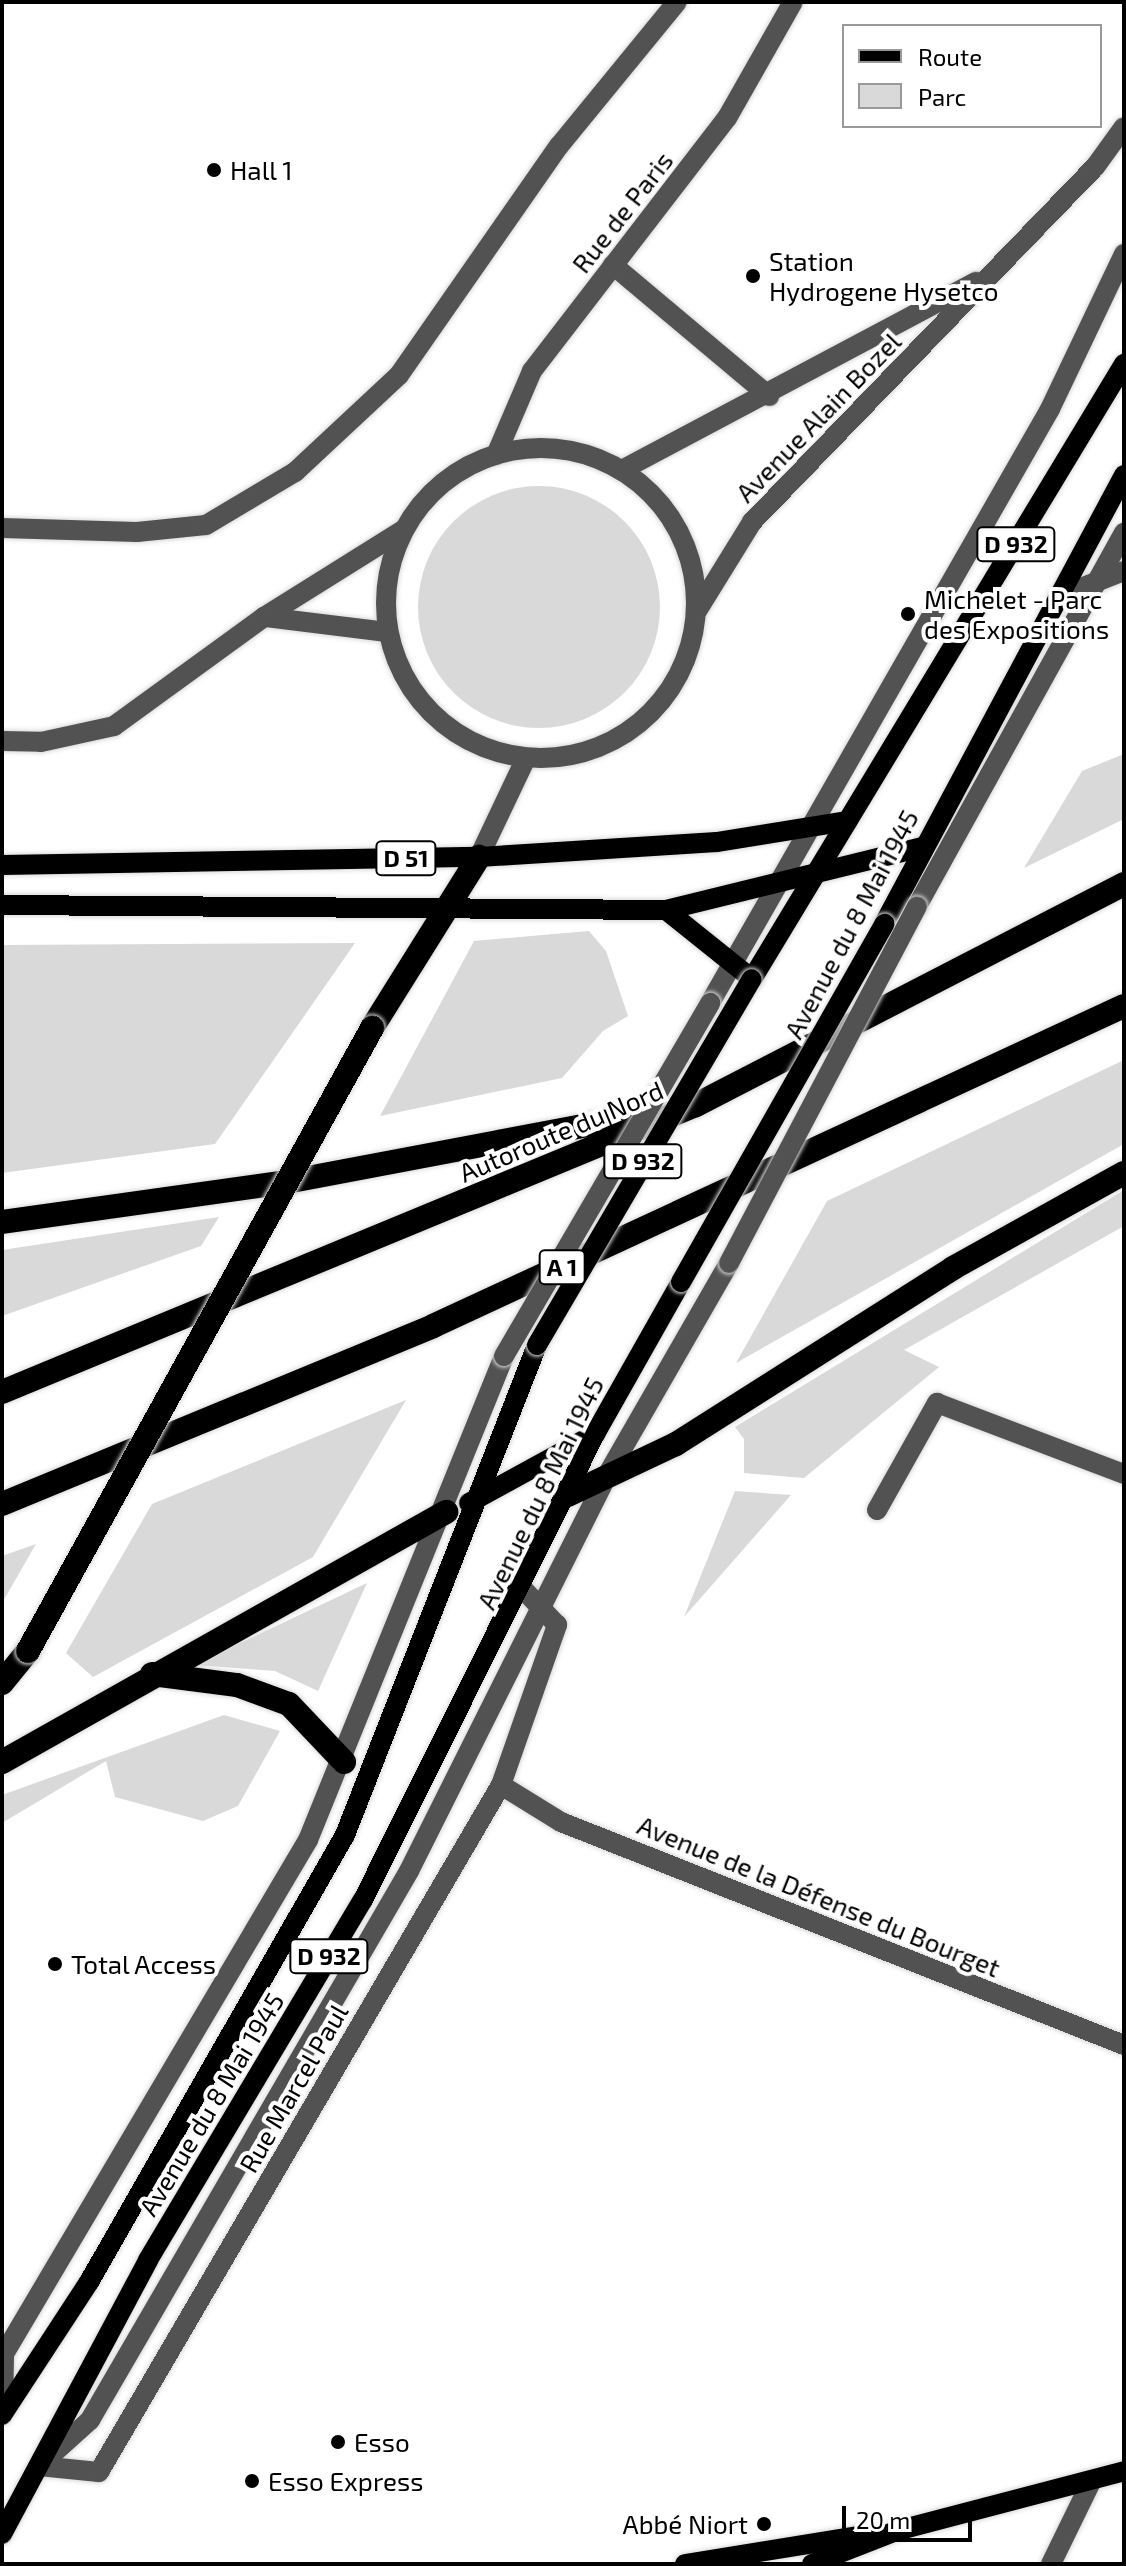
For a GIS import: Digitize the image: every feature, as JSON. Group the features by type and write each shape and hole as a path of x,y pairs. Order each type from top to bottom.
{"highway":[{"path":"2,1683 28,1651 372,1028 479,857"},
{"name":"Autoroute du Nord","path":"2,1392 696,1105 1124,884"},
{"name":"A 1","path":"2,1504 433,1326 1124,1006"},
{"path":"2,1222 281,1183 696,1105"},
{"path":"568,1495 676,1444 953,1268 1124,1173"},
{"path":"2,1762 152,1674 446,1512"},
{"path":"152,1674 237,1685 289,1704 344,1762"}],"main road":[{"name":"Avenue du 8 Mai 1945","path":"3,2414 89,2282 303,1916 358,1803 470,1503 537,1345 752,979 1124,364"},
{"name":"Avenue du 8 Mai 1945","path":"2,2534 148,2260 363,1900 523,1589 595,1434 884,924 922,847 1124,475"},
{"name":"D 51","path":"2,865 479,857 717,842 847,821"},
{"name":"D 51","path":"2,905 444,911 666,910 922,847"},
{"path":"666,910 752,979"},
{"path":"446,1512 470,1503 595,1434"},
{"path":"344,1762 358,1803"},
{"path":"685,2564 896,2531 1124,2471"},
{"path":"812,2564 896,2531"}],"street":[{"path":"2,528 137,532 206,525 295,472 399,375 559,146 677,2"},
{"name":"Rue de Paris","path":"496,455 532,371 727,118 793,2"},
{"name":"Avenue Alain Bozel","path":"697,611 752,522 993,272 1124,127"},
{"path":"3,2414 4,2354 284,1890 344,1762 446,1512 504,1356 733,964 776,883 1050,409 1124,254"},
{"path":"613,265 769,396"},
{"name":"Avenue Alain Bozel","path":"622,470 769,396 993,272"},
{"path":"2,741 41,742 114,726 264,617 403,530 448,480 496,455 567,451 622,470 679,530 693,569 697,611 686,661 660,705 620,737 526,758 474,744 433,716 403,678 387,632 387,580 403,530"},
{"path":"39,2466 90,2420 409,1871 606,1477 729,1263 955,833 1124,533"},
{"path":"1058,597 1124,571"},
{"path":"264,617 387,632"},
{"path":"479,857 526,758"},
{"path":"922,847 955,833"},
{"path":"877,1510 937,1403 1124,1474"},
{"name":"Rue Marcel Paul","path":"39,2466 99,2472 501,1785 557,1625 523,1589"},
{"name":"Avenue de la Défense du Bourget","path":"501,1785 561,1822 1124,2045"},
{"path":"1051,2564 1092,2480"}],"green space":[{"path":"539,486 563,488 585,495 625,521 651,561 658,583 658,631 651,653 625,693 585,719 563,726 539,728 515,726 493,719 453,693 427,653 420,631 418,607 420,583 427,561 453,521 493,495 515,488"},
{"path":"1124,754 1124,819 1024,868 1082,771"},
{"path":"589,931 606,951 628,1016 603,1031 562,1078 380,1116 474,941"},
{"path":"355,943 215,1144 2,1173 2,945"},
{"path":"1124,1060 1124,1144 736,1363 827,1201"},
{"path":"1124,1190 1124,1226 904,1350 939,1367 804,1478 744,1473 744,1439 735,1427"},
{"path":"219,1217 201,1246 2,1316 2,1250"},
{"path":"406,1400 313,1557 93,1677 66,1653 152,1504"},
{"path":"735,1491 791,1495 684,1617"},
{"path":"36,1544 2,1603 2,1556"},
{"path":"367,1583 318,1691 275,1671 194,1665"},
{"path":"224,1715 280,1731 238,1806 203,1821 115,1797 106,1761 2,1823 2,1795"}],"place":[{"name":"Hall 1","path":"214,170"},
{"name":"Station Hydrogene Hysetco","path":"753,276"},
{"name":"Michelet - Parc des Expositions","path":"908,614"},
{"name":"Total Access","path":"55,1964"},
{"name":"Esso","path":"338,2442"},
{"name":"Esso Express","path":"252,2481"},
{"name":"Abbé Niort","path":"764,2524"}]}
